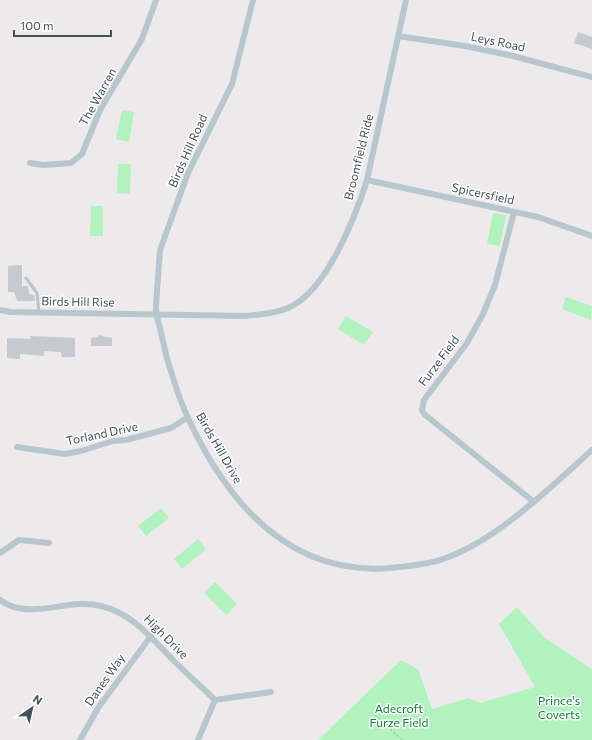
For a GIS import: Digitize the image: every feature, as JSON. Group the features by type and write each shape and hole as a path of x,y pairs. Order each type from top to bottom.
{"street":[{"name":"The Warren","path":"30,163 43,165 70,163 82,154 100,110 142,39 156,0"},
{"name":"Birds Hill Road","path":"156,314 160,250 188,173 232,84 253,0"},
{"name":"Broomfield Ride","path":"156,314 246,316 269,314 288,308 299,302 319,281 339,247 359,204 367,180 406,0"},
{"name":"Leys Road","path":"398,36 465,46 513,56 592,77"},
{"name":"Spicersfield","path":"367,180 538,217 592,236"},
{"name":"Furze Field","path":"514,212 490,298 467,343 424,400 422,410 424,414 534,502"},
{"name":"Birds Hill Rise","path":"0,310 39,313 156,314"},
{"name":"Birds Hill Drive","path":"156,314 170,369 188,418 216,470 230,491 245,509 266,528 288,544 313,558 336,565 362,569 386,569 433,562 451,556 472,546 534,502 592,450"},
{"name":"Torland Drive","path":"17,447 65,454 81,451 112,441 126,440 171,428 188,418"},
{"path":"0,553 19,540 49,543"},
{"name":"High Drive","path":"0,600 12,607 23,609 88,603 119,612 138,623 179,666 215,700"},
{"name":"Danes Way","path":"80,740 98,708 151,636"},
{"path":"198,740 215,700 271,692"}],"lane":[{"path":"26,278 37,293 39,313"}],"path":[{"path":"375,715 402,740"}],"green space":[{"path":"122,110 134,112 129,142 116,139"},
{"path":"118,164 131,164 130,194 117,193"},
{"path":"91,206 103,206 103,236 90,236"},
{"path":"493,213 506,215 500,246 487,244"},
{"path":"566,297 592,306 591,320 562,309"},
{"path":"346,316 373,332 364,345 338,329"},
{"path":"161,508 169,518 146,536 138,526"},
{"path":"198,539 206,549 182,569 174,559"},
{"path":"215,582 237,604 226,615 204,593"},
{"name":"Prince's Coverts","path":"517,607 545,638 592,669 592,740 318,740 401,660 418,669 432,709 468,698 480,703 535,687 499,624"}],"building":[{"path":"578,32 592,37 592,49 574,43"},
{"path":"22,265 22,286 28,286 29,294 34,295 35,301 17,301 14,292 8,292 8,266"},
{"path":"98,335 112,338 112,346 91,346 91,338 98,337"},
{"path":"30,336 75,338 75,357 62,357 61,352 44,351 44,356 20,354 20,359 7,358 7,338 31,339"}],"park label":[{"name":"Adecroft Furze Field","path":"399,716"}]}
